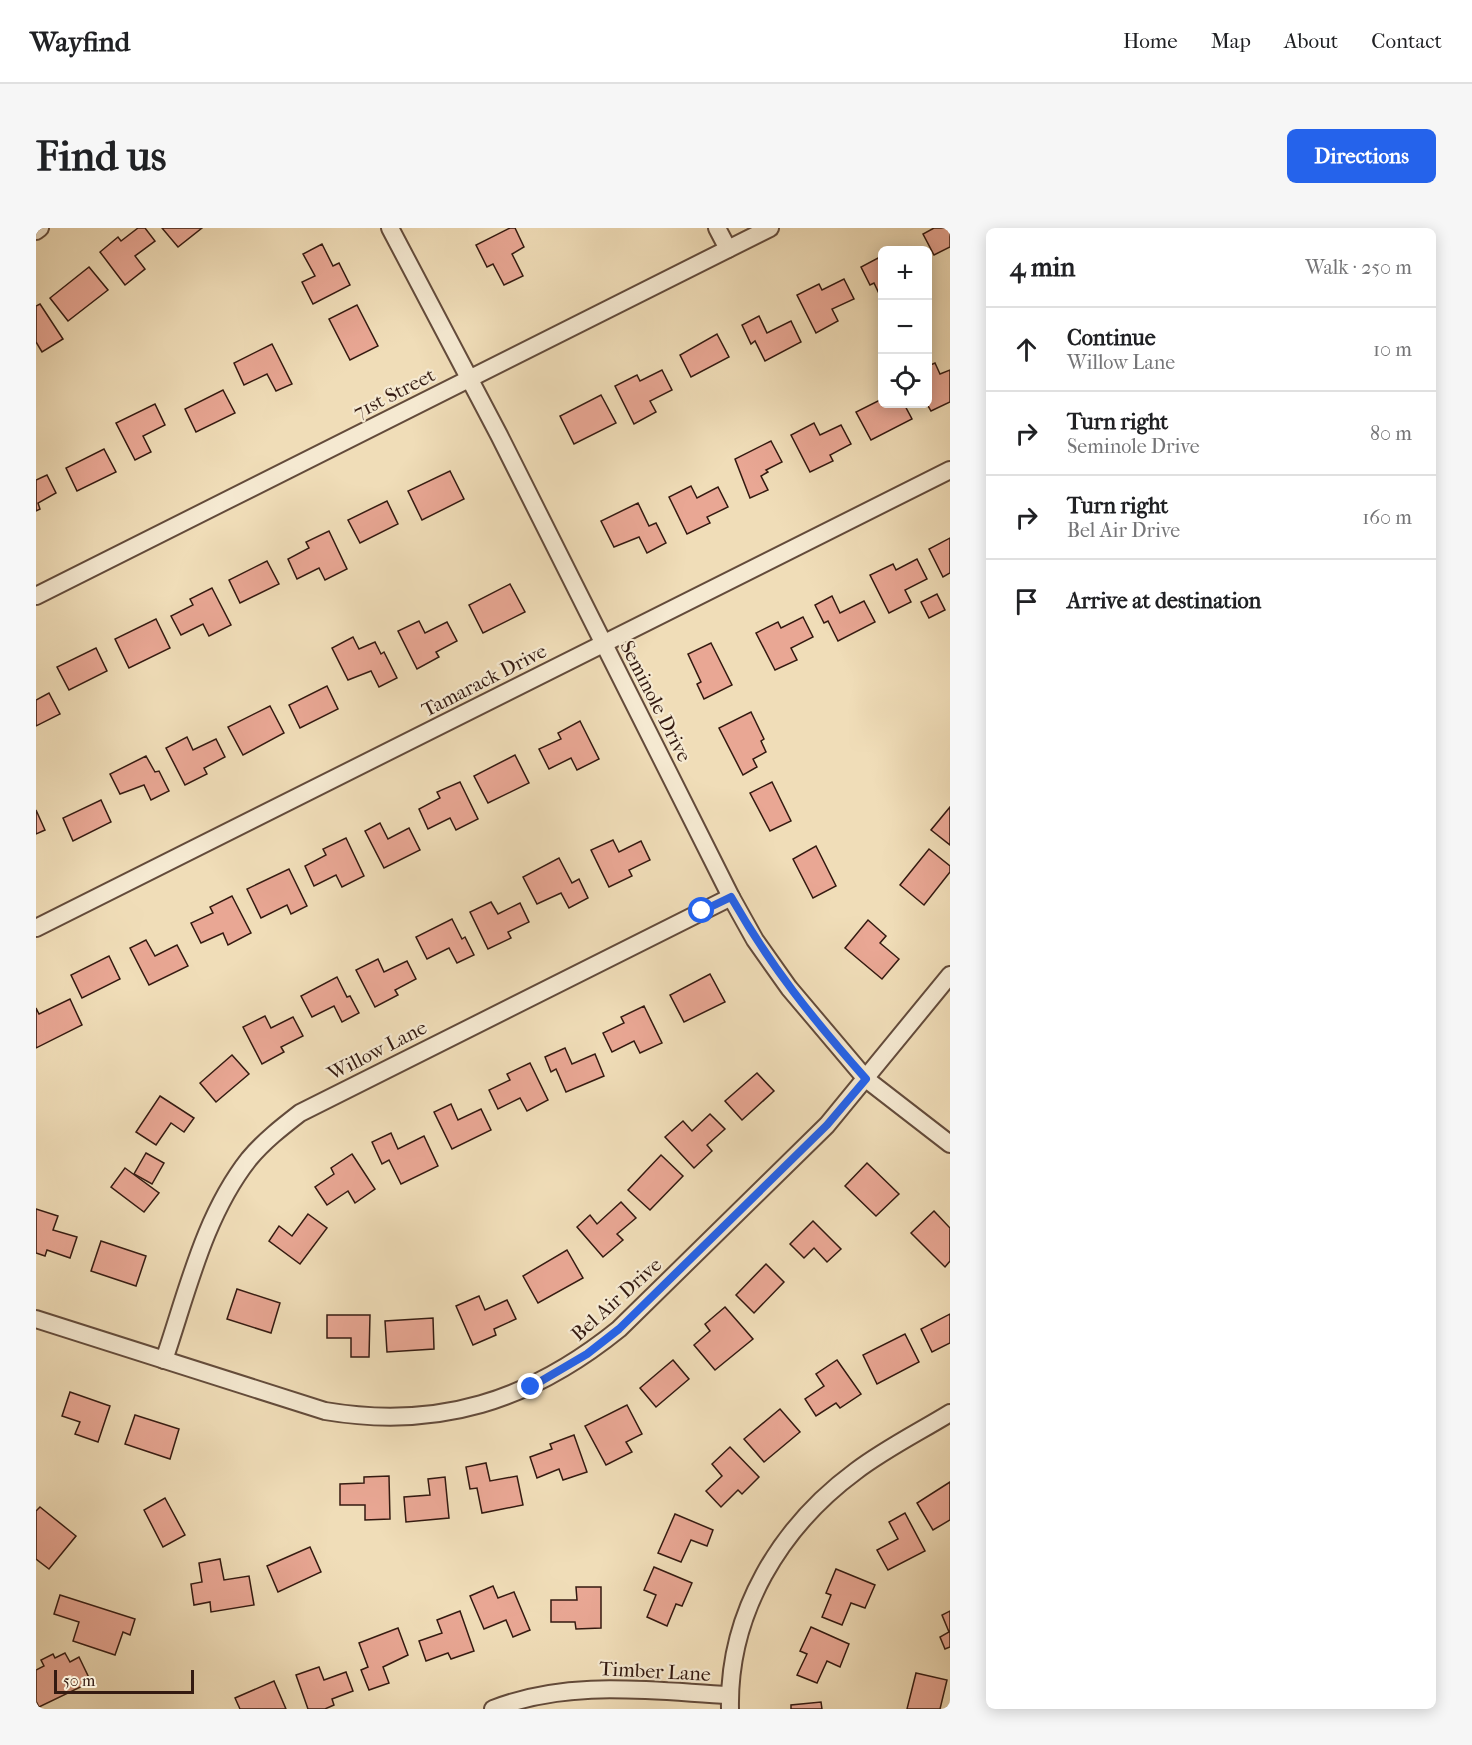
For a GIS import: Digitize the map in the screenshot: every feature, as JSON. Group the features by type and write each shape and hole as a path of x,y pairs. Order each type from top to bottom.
{"street":[{"path":"36,231 40,228"},
{"name":"Seminole Drive","path":"390,228 470,378 731,897 755,940 789,988 866,1079 950,1144"},
{"path":"717,228 728,249"},
{"name":"71st Street","path":"36,596 770,228"},
{"name":"Tamarack Drive","path":"36,928 950,470"},
{"name":"Willow Lane","path":"164,1360 212,1219 232,1182 250,1158 292,1119 731,897"},
{"name":"Bel Air Drive","path":"36,1319 325,1411 372,1417 416,1416 469,1408 531,1387 587,1354 619,1329 827,1125 950,975"},
{"name":"Timber Lane","path":"493,1709 547,1693 581,1689 730,1702 731,1670 742,1624 754,1589 769,1563 802,1519 830,1491 857,1469 950,1413"}],"building":[{"path":"138,228 145,228 155,241 135,256 145,269 125,285 100,252 118,237 121,241"},
{"path":"162,228 202,228 178,247"},
{"path":"510,228 515,228 524,247 512,254 523,276 504,285 493,264 487,267 476,245"},
{"path":"934,228 950,228 950,247 934,255 932,246 929,246 923,234"},
{"path":"322,244 333,266 339,263 350,285 313,304 302,282 315,276 303,254"},
{"path":"878,258 878,292 874,283 870,285 861,267"},
{"path":"89,267 108,290 68,321 50,298"},
{"path":"844,279 854,299 832,309 838,321 816,333 797,295 819,284 822,290"},
{"path":"40,304 63,339 42,352 36,342 36,306"},
{"path":"357,305 378,346 350,360 329,319"},
{"path":"759,316 767,333 791,321 801,342 765,361 755,341 751,344 742,325"},
{"path":"717,334 729,357 691,377 680,355"},
{"path":"272,344 292,384 276,391 267,374 244,385 234,363"},
{"path":"935,363 940,374 950,370 950,402 931,411 929,408 932,408 932,364"},
{"path":"662,370 672,390 650,401 656,412 634,424 615,386 637,375 640,381"},
{"path":"223,390 235,413 196,432 185,409"},
{"path":"601,395 616,423 574,444 560,416"},
{"path":"878,401 878,408 906,408 912,419 871,440 856,412"},
{"path":"155,404 165,425 143,436 151,452 135,460 116,423"},
{"path":"814,423 820,435 841,425 851,444 830,455 833,461 810,472 791,435"},
{"path":"771,441 782,462 766,470 768,472 761,476 768,490 750,498 735,459"},
{"path":"104,449 116,472 77,491 66,468"},
{"path":"450,471 464,499 422,520 408,491"},
{"path":"47,475 56,493 38,503 40,509 36,511 36,480"},
{"path":"691,486 697,498 718,487 728,507 707,517 710,523 687,534 669,497"},
{"path":"387,501 398,524 360,543 348,520"},
{"path":"638,503 649,526 656,523 666,543 647,553 639,537 614,547 601,521"},
{"path":"329,531 347,569 325,580 319,568 297,579 288,559 309,548 306,542"},
{"path":"950,538 950,573 943,577 929,549"},
{"path":"917,559 927,579 905,590 911,602 889,613 870,575 893,564 896,570"},
{"path":"267,561 279,584 240,603 229,580"},
{"path":"510,584 525,612 483,633 469,605"},
{"path":"212,588 231,625 209,636 203,624 181,635 171,616 193,605 190,599"},
{"path":"937,594 945,610 929,618 921,602"},
{"path":"832,596 840,613 864,601 875,622 838,641 828,621 824,623 815,605"},
{"path":"803,617 813,637 791,648 797,660 775,670 756,633 778,622 781,628"},
{"path":"156,619 170,648 129,668 115,639"},
{"path":"419,621 425,633 447,622 457,641 436,652 439,657 417,669 398,631"},
{"path":"353,637 359,649 375,642 381,654 384,652 397,678 379,687 371,671 348,680 332,648"},
{"path":"711,643 732,685 704,699 697,684 701,682 688,654"},
{"path":"96,648 107,671 69,690 57,667"},
{"path":"327,686 338,709 300,728 289,705"},
{"path":"49,693 60,714 36,726 36,700"},
{"path":"270,706 284,733 243,755 228,727"},
{"path":"751,712 764,739 761,741 766,752 753,759 757,767 743,775 719,728"},
{"path":"580,721 599,759 577,770 571,758 549,769 539,749 561,739 558,733"},
{"path":"187,737 193,750 216,739 225,757 204,768 207,774 185,785 166,748"},
{"path":"515,755 529,783 488,803 474,776"},
{"path":"146,756 155,772 159,771 169,791 151,800 144,785 120,794 110,774"},
{"path":"460,782 478,819 456,830 450,818 428,829 419,809 440,798 437,792"},
{"path":"772,782 791,821 770,831 750,793"},
{"path":"101,800 111,822 73,841 63,818"},
{"path":"950,807 950,845 931,830"},
{"path":"36,810 45,830 36,834"},
{"path":"380,823 388,839 409,828 420,850 384,868 365,831"},
{"path":"346,838 364,876 342,887 336,875 314,886 305,866 326,855 323,849"},
{"path":"613,840 619,852 641,841 650,860 629,870 632,876 609,887 591,850"},
{"path":"816,846 836,886 813,898 793,859"},
{"path":"929,849 950,866 950,872 924,905 900,885"},
{"path":"559,858 572,883 579,879 588,898 569,908 561,893 537,904 523,877"},
{"path":"289,869 307,906 291,914 287,905 261,918 247,889"},
{"path":"232,896 251,933 228,945 223,933 201,943 191,923 213,913 210,907"},
{"path":"491,902 498,914 520,903 529,922 508,932 511,938 488,949 470,912"},
{"path":"452,919 462,939 465,937 474,955 457,963 449,948 427,959 416,937"},
{"path":"868,920 886,936 880,943 899,959 882,979 845,948"},
{"path":"146,940 155,956 177,945 188,966 149,985 130,948"},
{"path":"109,956 120,979 82,998 71,975"},
{"path":"378,959 384,972 407,961 416,979 395,990 398,995 375,1007 356,970"},
{"path":"710,974 725,1002 684,1022 670,995"},
{"path":"337,977 347,997 350,996 359,1013 342,1022 334,1006 312,1017 301,996"},
{"path":"70,999 82,1025 36,1048 36,1008 39,1014"},
{"path":"644,1006 662,1043 640,1053 634,1041 612,1052 603,1033 624,1023 621,1017"},
{"path":"265,1016 271,1028 293,1017 303,1036 281,1047 284,1052 262,1064 243,1027"},
{"path":"565,1048 572,1064 595,1054 604,1076 566,1092 556,1069 551,1072 545,1057"},
{"path":"232,1055 249,1074 216,1102 200,1083"},
{"path":"530,1063 548,1100 527,1111 520,1098 498,1109 489,1090 510,1080 507,1074"},
{"path":"757,1073 774,1091 742,1120 725,1101"},
{"path":"160,1096 194,1118 184,1132 171,1123 156,1145 136,1132"},
{"path":"451,1104 458,1120 481,1109 491,1130 452,1149 434,1112"},
{"path":"710,1114 725,1129 707,1145 712,1151 694,1168 665,1137 683,1121 692,1131"},
{"path":"391,1133 398,1149 424,1136 438,1166 401,1184 389,1160 382,1164 372,1142"},
{"path":"146,1153 164,1163 152,1184 134,1174"},
{"path":"352,1154 375,1189 355,1203 348,1191 327,1205 315,1187 334,1174 331,1168"},
{"path":"661,1155 683,1176 650,1210 628,1190"},
{"path":"867,1163 899,1194 876,1216 845,1186"},
{"path":"125,1168 159,1193 144,1212 111,1187"},
{"path":"621,1202 636,1218 617,1234 623,1240 603,1257 577,1227 590,1215 597,1224"},
{"path":"36,1209 58,1216 53,1230 77,1237 70,1258 47,1250 45,1256 36,1253"},
{"path":"934,1211 950,1228 950,1261 945,1267 911,1233"},
{"path":"308,1214 327,1228 300,1264 269,1241 279,1226 292,1236"},
{"path":"813,1221 841,1249 827,1262 814,1248 804,1258 790,1244"},
{"path":"101,1241 146,1256 136,1286 91,1271"},
{"path":"567,1250 583,1278 538,1303 523,1276"},
{"path":"766,1264 784,1282 754,1313 736,1295"},
{"path":"237,1289 280,1303 271,1333 227,1319"},
{"path":"479,1296 485,1310 507,1300 516,1319 494,1329 496,1335 473,1345 456,1306"},
{"path":"725,1307 753,1339 715,1370 694,1345 710,1331 705,1324"},
{"path":"950,1314 950,1343 932,1352 921,1329"},
{"path":"327,1315 370,1315 369,1357 351,1357 351,1338 327,1338"},
{"path":"433,1318 434,1349 387,1352 385,1321"},
{"path":"905,1334 919,1362 877,1384 863,1355"},
{"path":"673,1360 689,1379 656,1407 640,1388"},
{"path":"837,1360 861,1394 840,1408 836,1403 816,1416 805,1399 824,1386 816,1374"},
{"path":"70,1392 110,1406 98,1442 75,1434 80,1422 62,1416"},
{"path":"627,1405 642,1434 626,1442 632,1452 606,1465 585,1426"},
{"path":"780,1409 800,1432 764,1462 744,1439"},
{"path":"135,1415 179,1429 170,1459 125,1444"},
{"path":"574,1435 587,1472 563,1480 559,1469 537,1478 530,1457 552,1449 550,1444"},
{"path":"730,1447 759,1477 742,1494 738,1490 721,1507 706,1491 722,1476 712,1464"},
{"path":"486,1463 490,1481 517,1476 523,1505 482,1513 477,1488 470,1489 466,1467"},
{"path":"389,1476 390,1519 365,1520 365,1505 340,1505 340,1484 364,1483 364,1477"},
{"path":"445,1477 449,1518 406,1522 404,1497 430,1495 428,1479"},
{"path":"950,1482 950,1520 933,1530 917,1503"},
{"path":"165,1498 185,1535 163,1547 144,1510"},
{"path":"40,1507 76,1536 49,1569 36,1559 36,1511"},
{"path":"905,1513 925,1551 888,1570 877,1550 898,1539 889,1522"},
{"path":"675,1514 713,1530 707,1546 691,1540 681,1562 658,1553"},
{"path":"310,1547 321,1572 278,1592 267,1566"},
{"path":"220,1559 224,1580 249,1576 254,1605 211,1612 210,1602 194,1605 191,1584 202,1582 199,1563"},
{"path":"654,1567 692,1583 682,1606 676,1604 667,1626 647,1617 656,1595 644,1590"},
{"path":"836,1569 875,1585 865,1608 851,1603 842,1625 822,1617 831,1595 826,1593"},
{"path":"493,1586 498,1598 514,1592 530,1630 513,1637 506,1620 484,1629 470,1596"},
{"path":"576,1587 601,1587 601,1628 576,1629 575,1622 551,1622 551,1600 577,1600"},
{"path":"60,1595 135,1619 130,1635 123,1632 115,1655 73,1641 79,1622 54,1614"},
{"path":"460,1611 474,1651 451,1659 448,1653 426,1661 419,1641 442,1633 437,1620"},
{"path":"950,1611 950,1647 945,1649 940,1637 949,1632 942,1615"},
{"path":"811,1627 849,1644 840,1667 827,1661 817,1683 797,1675 807,1654 800,1651"},
{"path":"398,1628 408,1655 383,1667 389,1683 369,1690 361,1670 368,1667 359,1643"},
{"path":"65,1653 70,1662 79,1657 91,1682 39,1707 36,1701 36,1670 44,1666 41,1660 53,1654 55,1658"},
{"path":"319,1667 324,1680 346,1672 353,1691 332,1699 334,1705 325,1709 308,1709 296,1675"},
{"path":"916,1673 947,1680 940,1709 907,1709"},
{"path":"274,1681 286,1709 240,1709 235,1698"},
{"path":"821,1702 822,1709 791,1709 791,1705"}],"route":[{"path":"531,1387 554,1376 619,1329 827,1125 866,1079 789,988 755,940 731,897 702,911"}]}
